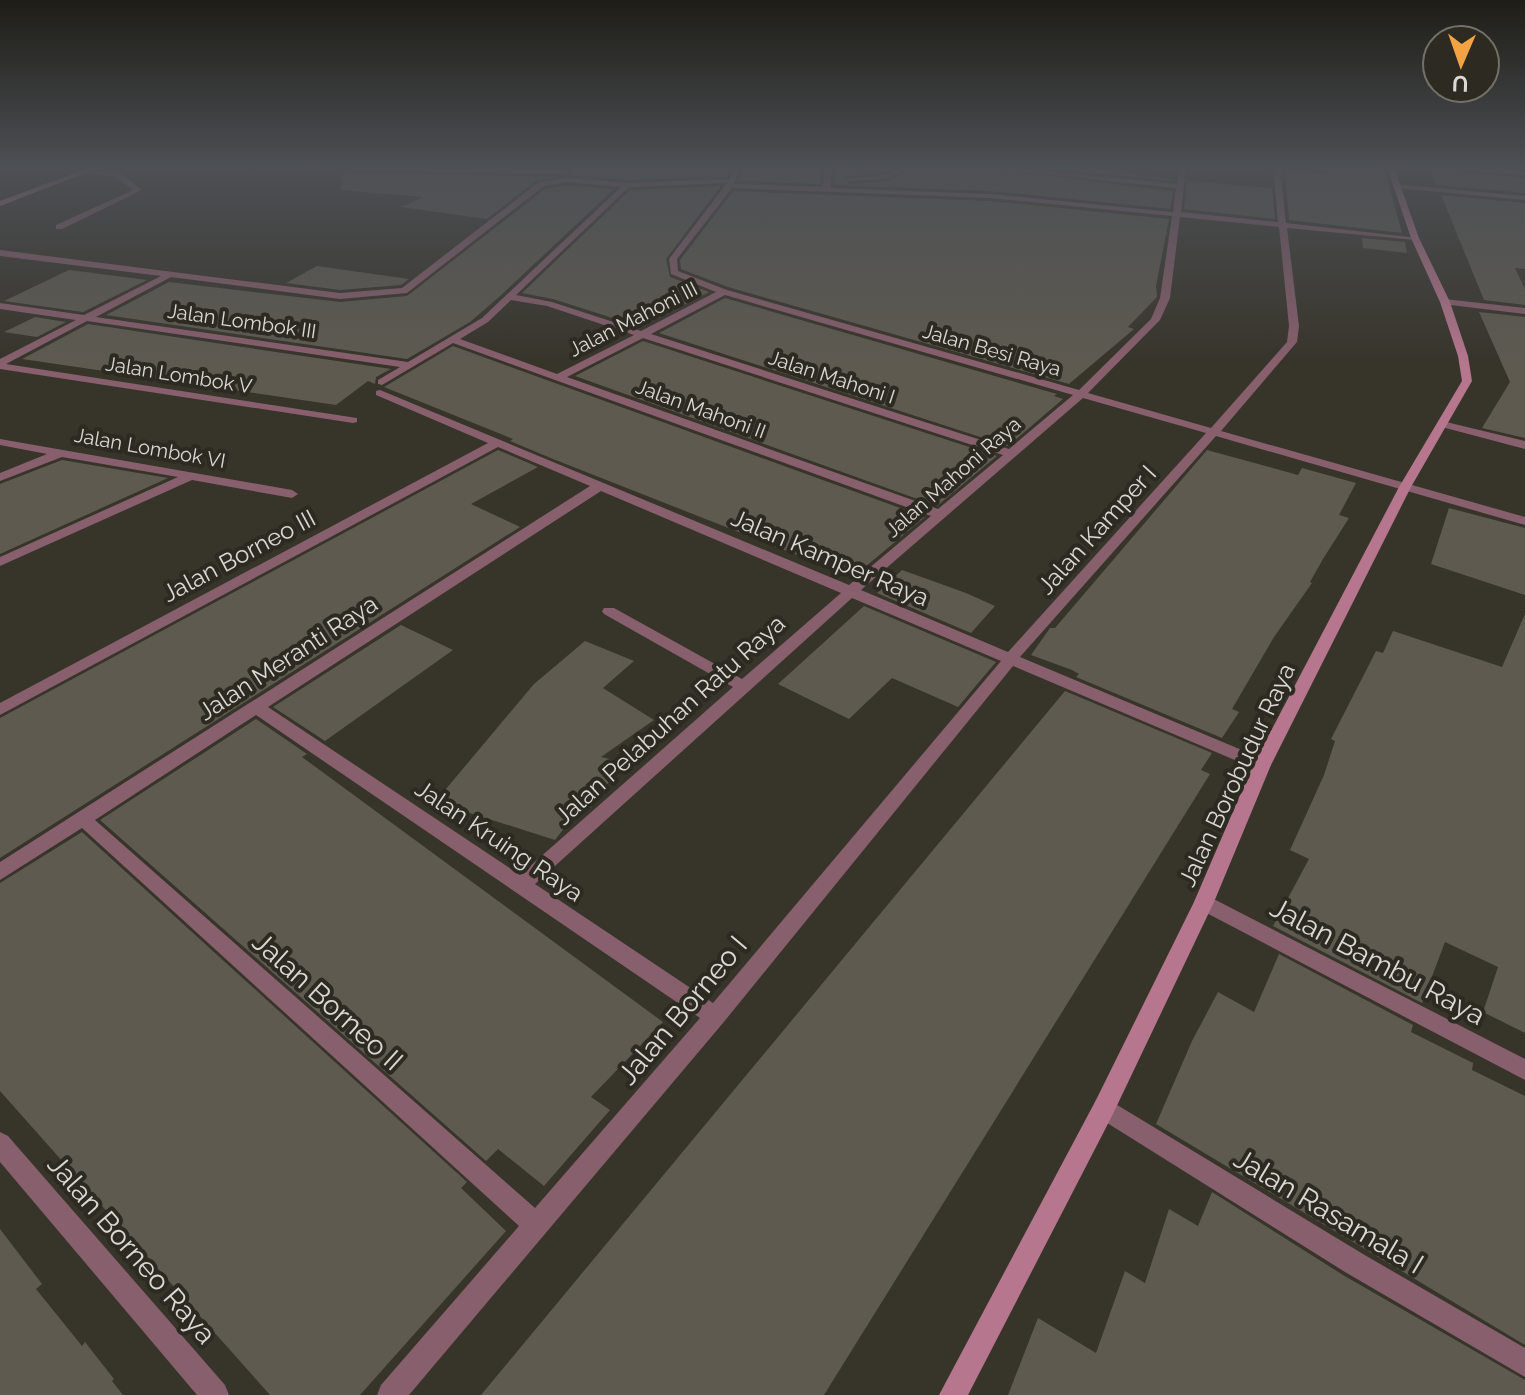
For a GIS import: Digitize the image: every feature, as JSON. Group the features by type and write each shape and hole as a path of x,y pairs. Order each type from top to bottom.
{"street":[{"path":"0,253 340,296 369,296 404,291 480,232"},
{"path":"401,363 485,320 578,232"},
{"name":"Jalan Besi Raya","path":"693,232 671,266 681,277 724,292 1525,521"},
{"name":"Jalan Mahoni Raya","path":"851,591 1081,394 1155,320 1161,309 1175,232"},
{"name":"Jalan Kamper I","path":"1012,657 1292,342 1294,326 1283,232"},
{"path":"1355,232 1415,238"},
{"name":"Jalan Borobudur Raya","path":"953,1395 1104,1108 1204,902 1262,765 1405,487 1467,381 1463,356 1445,302 1413,232"},
{"path":"0,364 171,274"},
{"name":"Jalan Mahoni III","path":"559,377 724,292"},
{"name":"Jalan Mahoni I","path":"510,297 549,304 1009,453"},
{"path":"1445,302 1525,311"},
{"name":"Jalan Lombok III","path":"0,306 401,363"},
{"name":"Jalan Mahoni II","path":"451,339 939,514"},
{"name":"Jalan Kamper Raya","path":"401,363 381,387 498,442 1262,765"},
{"name":"Jalan Lombok V","path":"0,364 353,420"},
{"path":"1442,424 1525,445"},
{"name":"Jalan Lombok VI","path":"0,442 292,494"},
{"name":"Jalan Borneo III","path":"0,710 498,442"},
{"path":"0,477 60,453"},
{"path":"0,562 191,476"},
{"name":"Jalan Meranti Raya","path":"0,872 601,485"},
{"name":"Jalan Pelabuhan Ratu Raya","path":"521,885 851,591"},
{"path":"609,611 744,687"},
{"name":"Jalan Borneo I","path":"391,1395 715,1016 1012,657"},
{"name":"Jalan Kruing Raya","path":"256,707 715,1016"},
{"name":"Jalan Borneo II","path":"83,819 535,1224"},
{"name":"Jalan Bambu Raya","path":"1204,902 1525,1070"},
{"name":"Jalan Rasamala I","path":"1104,1108 1354,1263 1525,1363"},
{"name":"Jalan Borneo Raya","path":"0,1144 215,1395"}],"building":[{"path":"489,232 568,232 470,322 407,359 106,315 169,282 340,302 407,296"},
{"path":"586,232 686,232 666,259 670,277 709,292 641,327 553,299 522,293"},
{"path":"701,232 1166,232 1156,286 1157,297 1128,327 1134,329 1069,384 728,287 681,269 680,260"},
{"path":"1456,232 1525,232 1525,269 1515,268 1525,289 1525,305 1484,300"},
{"path":"1362,238 1405,242 1407,253 1363,248"},
{"path":"317,266 409,279 401,285 340,290 286,283"},
{"path":"69,270 147,280 83,312 4,301"},
{"path":"725,298 1057,394 1054,396 1063,399 1008,446 659,333"},
{"path":"1479,312 1525,317 1525,438 1482,428 1510,382"},
{"path":"35,317 66,322 37,337 4,332"},
{"path":"88,324 391,369 376,377 375,384 368,381 336,405 22,359"},
{"path":"643,341 997,456 937,506 575,376"},
{"path":"453,346 925,517 853,577 553,459 510,441 513,439 384,387"},
{"path":"498,450 538,467 471,504 520,527 0,858 0,718"},
{"path":"1207,450 1298,475 1302,468 1356,483 1339,515 1349,518 1312,583 1274,637 1232,709 1239,712 1222,738 1076,677 1079,674 1072,670 1031,655 1050,628 1055,628"},
{"path":"62,460 168,478 0,554 0,484"},
{"path":"1449,508 1525,528 1525,595 1431,564"},
{"path":"902,570 995,606 971,633 877,593"},
{"path":"864,606 996,662 958,707 892,678 849,719 778,684"},
{"path":"1525,614 1525,1033 1483,1012 1498,967 1445,942 1422,1003 1273,926 1309,859 1290,850 1324,775 1335,741 1331,739 1376,651 1383,653 1393,631 1502,667"},
{"path":"401,625 453,650 325,741 273,707"},
{"path":"585,641 634,661 603,688 654,720 601,757 623,762 591,808 582,805 555,840 435,802 534,684"},
{"path":"1065,691 1212,753 1201,770 1210,774 824,1395 481,1395"},
{"path":"256,719 307,754 302,757 663,1022 591,1097 610,1110 544,1186 498,1149 486,1161 100,820"},
{"path":"82,832 467,1182 461,1188 506,1231 360,1395 270,1395 0,1091 0,883"},
{"path":"1279,954 1413,1025 1411,1032 1473,1063 1472,1070 1525,1096 1525,1345 1156,1124 1192,1041 1218,992 1254,1012"},
{"path":"1212,1192 1343,1275 1525,1380 1525,1395 1008,1395 1038,1318 1096,1353 1125,1271 1145,1283 1169,1209 1198,1226"},
{"path":"0,1229 42,1284 36,1289 82,1346 85,1342 123,1395 0,1395"}]}
